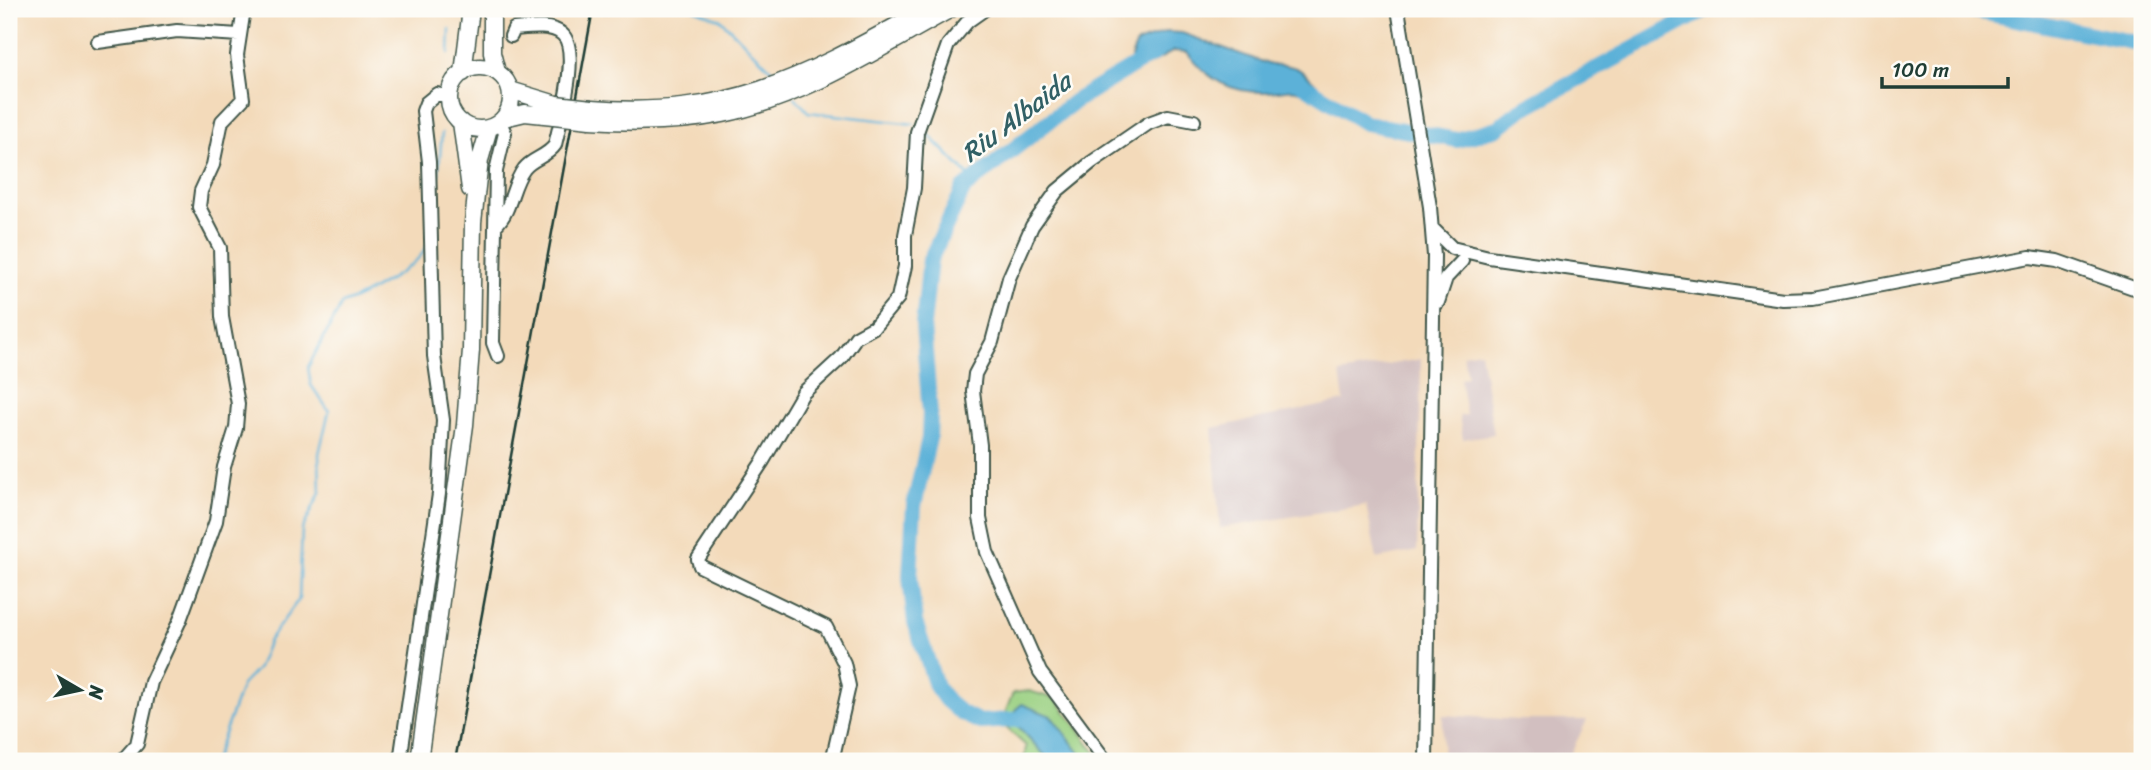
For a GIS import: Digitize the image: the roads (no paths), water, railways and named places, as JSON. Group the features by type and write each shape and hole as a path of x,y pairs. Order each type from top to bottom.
{"main road":[{"path":"471,9 463,72 452,88 450,97 455,115 470,127 497,123 525,113 555,110 674,121 748,101 783,96 928,9"},
{"path":"492,9 492,53 497,72 510,90 555,110"},
{"path":"840,63 951,9"},
{"path":"463,72 480,67 497,72"},
{"path":"419,761 465,425 471,350 473,222 480,160 497,123 509,109 510,90"},
{"path":"461,122 473,222"}],"street":[{"path":"122,761 137,744 151,682 180,620 216,521 224,467 237,418 236,393 228,365 222,317 220,248 199,207 201,191 213,165 222,121 243,99 237,63 244,9"},
{"path":"832,761 849,685 844,663 826,627 700,566 698,559 803,393 841,358 856,337 874,327 898,298 905,266 905,235 914,188 919,127 948,45 968,21 985,9"},
{"path":"1398,9 1433,229 1426,761"},
{"path":"496,225 507,210 524,168 549,154 555,145 569,70 568,44 564,35 539,28 514,29 511,36"},
{"path":"98,42 177,31 239,36"},
{"path":"400,761 439,495 443,420 435,356 429,162 423,111 426,103 437,94 450,97"},
{"path":"1107,761 1040,672 987,552 980,518 980,434 973,391 975,374 992,342 1021,251 1032,226 1057,191 1092,162 1149,123 1168,116 1194,121"},
{"path":"497,123 505,138 496,171 493,343 498,356"},
{"path":"1433,229 1452,248 1489,257 1783,299 1813,298 2030,257 2057,261 2142,291"},
{"path":"1434,256 1452,248"},
{"path":"1434,256 1448,263 1489,257"},
{"path":"1433,323 1446,278 1462,261"}],"water":[{"path":"1167,32 1182,33 1271,65 1293,67 1309,77 1320,89 1314,96 1295,90 1253,92 1231,87 1203,70 1187,52 1174,51 1142,68 1131,57 1137,43"},
{"path":"1022,704 1051,716 1086,761 1050,761 1016,724 1015,710"}],"waterway":[{"path":"694,9 720,19 778,76"},
{"name":"Riu Albaida","path":"1301,83 1365,123 1457,140 1497,128 1522,109 1707,9"},
{"name":"Riu Albaida","path":"1965,9 2142,44"},
{"path":"449,53 450,29"},
{"name":"Riu Albaida","path":"1035,724 1025,719 980,722 961,713 946,700 936,686 915,622 910,577 914,506 929,438 930,414 923,325 930,260 964,188 1075,101 1155,53"},
{"path":"795,97 808,112 914,124"},
{"path":"923,129 974,181"},
{"path":"436,200 442,133"},
{"path":"214,761 242,685 258,668 269,640 299,599 302,530 320,493 319,454 329,411 311,385 308,367 342,304 376,288 414,263 426,247"}],"railway":[{"path":"455,761 593,9"}]}
